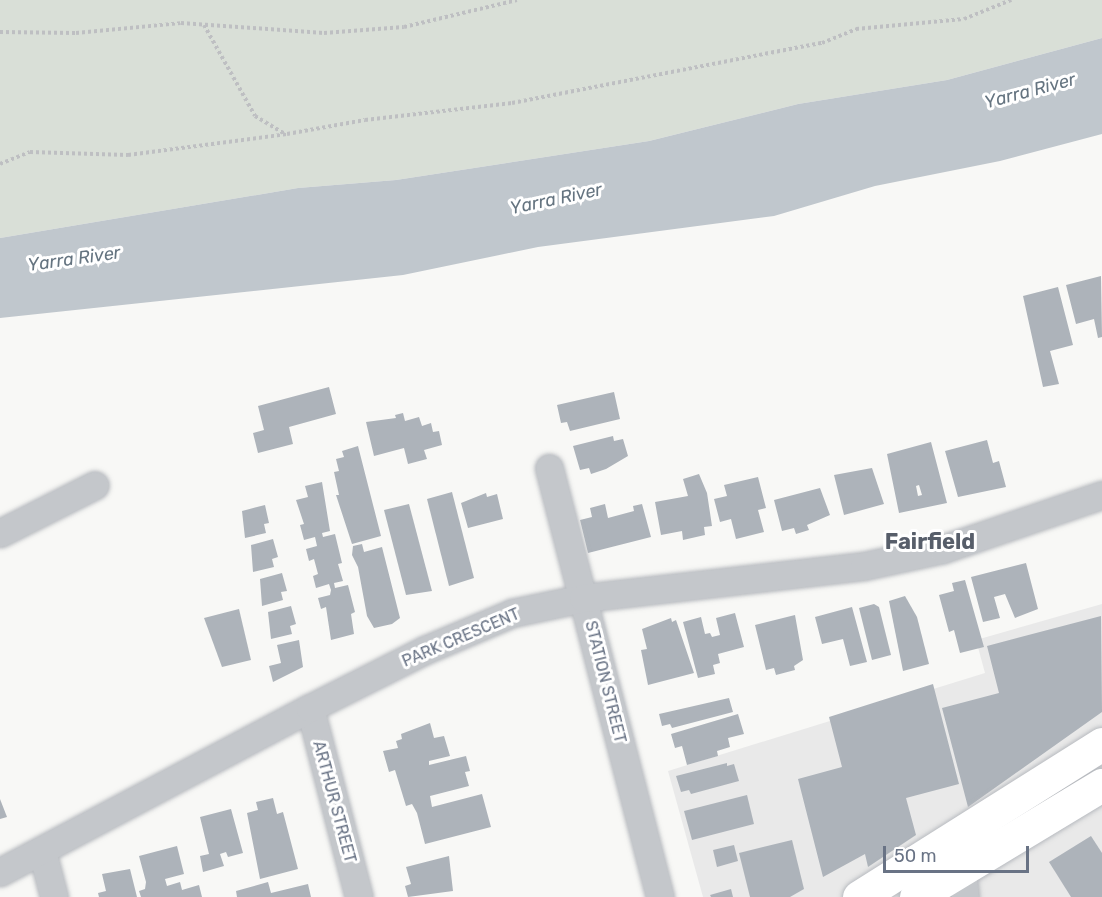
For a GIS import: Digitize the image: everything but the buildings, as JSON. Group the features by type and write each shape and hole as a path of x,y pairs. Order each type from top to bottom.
{"main road":[{"path":"859,897 1102,744"},
{"path":"927,895 964,883 1102,784"}],"street":[{"name":"STATION STREET","path":"549,468 660,897"},
{"path":"0,533 95,485"},
{"name":"PARK CRESCENT","path":"0,872 310,708 425,650 512,613 583,598 864,566 944,549 1102,495"},
{"name":"ARTHUR STREET","path":"310,708 359,897"},
{"path":"42,851 54,897"}],"path":[{"path":"0,32 76,33 181,23 324,33 404,27 517,0"},
{"path":"0,164 30,152 128,155 287,134 365,120 512,103 822,43 856,29 964,19 1011,0"},
{"path":"204,24 255,116 287,134"}],"shaded area":[{"path":"0,0 1102,0 1102,38 947,80 798,104 649,141 396,180 298,188 0,238"},
{"path":"1102,604 1102,897 703,897 668,771 985,673 976,640"}],"water":[{"name":"Yarra River","path":"1102,38 1102,134 1000,161 875,186 774,216 538,247 403,275 0,318 0,238 298,188 396,180 649,141 798,104 947,80"}],"district":[{"name":"Fairfield","path":"930,542"}]}
